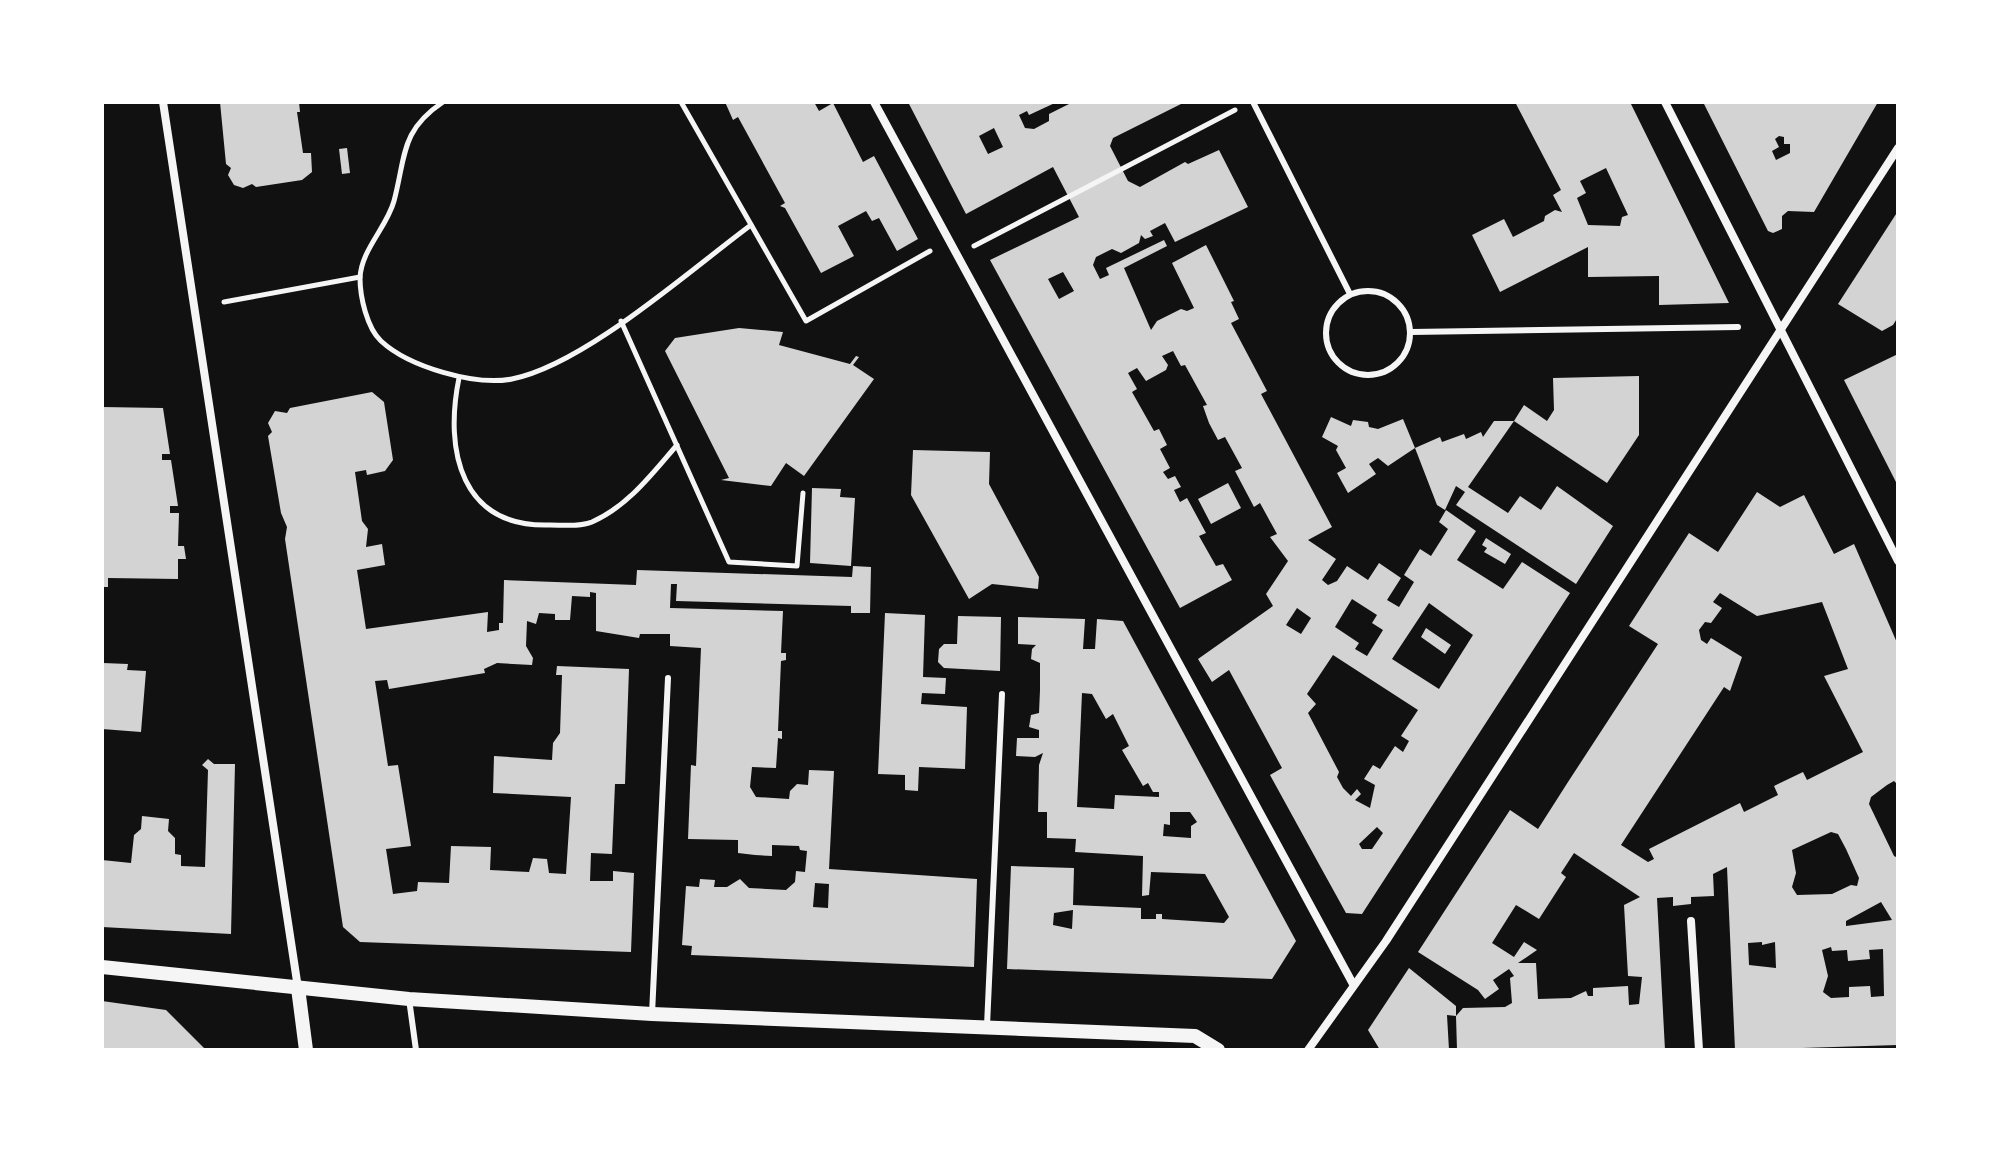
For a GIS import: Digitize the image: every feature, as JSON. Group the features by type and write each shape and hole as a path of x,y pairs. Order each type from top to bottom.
{"street":[{"path":"163,102 306,1050"},
{"path":"874,102 1353,984"},
{"path":"1665,102 1898,561"},
{"path":"1308,1050 1386,941 1898,148"},
{"path":"1691,921 1699,1050"},
{"path":"102,967 409,999 652,1014 1195,1036 1218,1050"}],"lane":[{"path":"1253,102 1350,294"},
{"path":"1377,292 1390,297 1401,306 1411,332 1403,358 1380,374 1366,376 1340,365 1326,341 1330,314 1350,294 1377,292"},
{"path":"1411,332 1738,327"},
{"path":"652,1014 668,678"},
{"path":"986,1028 1002,694"},
{"path":"409,999 416,1050"}],"path":[{"path":"443,102 410,131 390,214 366,255 360,277 369,324 381,341 459,378 511,380 553,366 621,321 751,225"},
{"path":"681,102 806,321 930,251"},
{"path":"957,255 1238,109"},
{"path":"224,302 360,277"},
{"path":"621,321 729,562 797,566 803,493"},
{"path":"459,378 453,409 454,454 472,493 496,514 521,526 588,524 612,512 641,488 677,445"}],"building":[{"path":"220,102 299,102 300,112 297,112 303,153 311,153 312,172 302,180 256,187 252,184 243,188 234,185 228,175 231,168 226,164"},
{"path":"725,102 814,102 819,111 833,103 863,162 874,156 918,239 897,251 879,218 872,221 866,211 838,226 854,256 821,273 785,208 780,206 785,203 738,117 733,120"},
{"path":"908,102 1057,102 1029,115 1027,111 1019,115 1025,128 1034,129 1049,121 1049,114 1071,103 1185,102 1113,138 1110,146 1128,181 1140,187 1185,162 1188,164 1219,150 1248,207 1175,242 1165,223 1150,231 1153,236 1145,239 1141,235 1139,243 1121,253 1112,249 1096,257 1093,265 1100,279 1109,275 1106,268 1164,240 1167,246 1124,268 1151,330 1157,321 1181,309 1187,311 1194,308 1172,263 1206,245 1234,301 1231,302 1239,319 1231,323 1267,391 1261,394 1332,527 1308,540 1336,559 1322,580 1328,585 1337,581 1347,566 1368,580 1379,563 1401,578 1387,600 1399,607 1414,582 1404,575 1420,549 1431,556 1448,529 1439,522 1446,510 1476,531 1457,560 1503,589 1522,562 1570,593 1362,914 1346,913 1270,775 1282,768 1229,670 1212,682 1198,659 1273,606 1266,594 1288,561 1270,537 1277,534 1260,503 1254,507 1235,471 1242,468 1225,437 1218,440 1209,423 1203,406 1207,405 1185,365 1181,366 1173,351 1162,356 1168,365 1166,370 1146,381 1137,368 1128,373 1137,389 1132,392 1154,431 1159,429 1167,445 1160,449 1170,468 1163,472 1168,479 1175,476 1181,487 1174,490 1180,502 1187,498 1206,533 1199,536 1216,566 1223,564 1232,580 1180,608 990,260 1079,217 1053,167 966,214","holes":["994,128 1003,147 988,154 979,136","1063,272 1074,291 1059,299 1048,279","1352,599 1377,615 1372,623 1383,630 1367,656 1355,649 1359,643 1335,627","1429,603 1473,635 1439,689 1392,659","1297,608 1311,618 1301,634 1286,625","1333,655 1418,710 1401,736 1409,741 1403,752 1395,746 1380,769 1373,765 1364,779 1375,785 1370,808 1355,800 1361,794 1357,789 1351,796 1337,777 1339,772 1308,713 1316,704 1307,694","1377,827 1383,833 1372,849 1362,849 1359,844"]},
{"path":"1515,102 1630,102 1729,303 1659,305 1659,276 1588,277 1588,247 1500,292 1472,235 1504,219 1513,237 1544,221 1545,216 1555,210 1562,212 1553,195 1561,190","holes":["1606,168 1628,215 1622,217 1620,226 1588,225 1577,198 1586,193 1580,181"]},
{"path":"1703,102 1878,102 1814,212 1788,211 1782,216 1782,229 1773,233 1768,231","holes":["1784,137 1784,144 1790,144 1790,153 1776,160 1772,151 1779,147 1775,139"]},
{"path":"347,148 350,173 342,174 339,149"},
{"path":"1898,211 1898,317 1893,325 1882,331 1838,304"},
{"path":"739,328 783,332 779,345 850,364 856,356 859,357 853,365 874,379 804,476 786,463 771,486 721,480 729,478 665,351 675,338"},
{"path":"1898,354 1898,486 1844,380"},
{"path":"1639,376 1639,435 1607,483 1514,421 1524,405 1547,421 1554,410 1553,378"},
{"path":"372,392 384,402 393,460 385,471 367,475 366,470 355,472 362,521 368,529 366,547 382,544 385,565 357,570 366,629 488,612 487,632 499,630 499,623 503,623 504,580 636,585 637,570 852,577 853,566 871,567 870,613 851,613 851,606 676,601 677,584 671,584 670,608 783,611 781,653 786,653 786,660 781,661 778,731 782,731 782,739 778,738 776,768 752,767 750,787 756,797 789,799 790,791 797,784 808,785 809,770 834,771 829,869 977,879 974,967 691,955 692,946 682,945 686,886 699,887 700,879 715,880 714,887 727,887 740,879 749,888 786,890 795,882 796,871 805,872 807,851 800,850 799,846 772,845 772,856 755,855 738,853 738,840 688,839 691,765 696,766 701,648 670,646 670,634 640,634 639,638 596,631 596,593 590,592 590,597 572,596 570,620 555,620 555,614 539,613 536,624 527,621 526,646 533,658 532,665 497,663 484,669 485,673 389,689 387,680 375,681 388,766 398,765 411,846 386,849 393,894 417,891 418,882 449,883 451,846 491,847 490,870 529,872 533,858 547,859 549,873 566,874 571,797 493,793 494,756 552,760 553,743 560,733 562,675 556,675 557,666 629,669 625,784 615,784 612,854 591,853 590,881 613,881 613,871 634,873 631,952 360,942 343,927 285,539 287,527 281,513 268,436 272,432 268,423 275,411 287,413 290,408","holes":["815,883 829,884 828,908 813,907"]},
{"path":"102,407 163,408 170,454 162,454 162,460 171,460 178,506 170,506 170,513 179,513 178,546 184,546 186,559 178,559 178,579 108,578 108,587 102,587"},
{"path":"1331,417 1351,426 1353,420 1368,422 1369,427 1378,429 1403,419 1415,448 1388,466 1378,458 1369,464 1376,474 1348,493 1337,473 1346,468 1336,450 1338,446 1322,437"},
{"path":"1494,421 1514,421 1468,487 1508,513 1520,496 1541,510 1557,486 1613,526 1576,584 1456,505 1465,492 1456,486 1445,510 1437,505 1415,448 1440,437 1442,442 1464,434 1466,439 1481,432 1483,437"},
{"path":"913,450 990,452 989,484 1039,577 1038,589 992,584 969,599 911,495"},
{"path":"1228,483 1241,508 1211,524 1198,499"},
{"path":"812,488 841,489 840,497 855,498 851,566 810,563"},
{"path":"1757,492 1780,507 1804,495 1834,554 1854,544 1898,645 1898,785 1894,781 1887,785 1871,797 1869,804 1894,856 1898,858 1898,1045 1735,1050 1727,867 1713,874 1714,896 1691,897 1691,904 1673,906 1673,897 1657,898 1665,1050 1457,1050 1456,1016 1463,1008 1505,1007 1512,1003 1510,978 1514,976 1509,969 1493,980 1499,989 1485,999 1478,990 1418,952 1510,810 1538,829 1658,644 1629,626 1689,533 1718,552","holes":["1720,593 1757,616 1822,602 1848,669 1824,676 1863,752 1807,780 1803,772 1774,786 1778,795 1744,812 1740,803 1649,849 1654,859 1648,862 1621,845 1724,687 1730,691 1742,657 1711,638 1707,644 1701,640 1699,630 1705,622 1711,623 1722,608 1713,602","1831,832 1838,834 1859,878 1857,886 1851,885 1832,894 1797,895 1792,887 1796,873 1792,850","1574,853 1640,897 1624,905 1628,976 1642,977 1639,1004 1629,1005 1628,986 1593,988 1593,996 1588,996 1586,991 1571,998 1538,999 1536,963 1518,963 1537,950 1524,942 1514,957 1492,943 1516,905 1539,919 1566,877 1561,873","1881,902 1892,920 1846,926 1846,921","1762,942 1762,945 1775,942 1776,968 1749,965 1748,943","1831,947 1832,951 1847,950 1848,961 1870,959 1869,950 1883,949 1884,996 1871,997 1870,986 1849,987 1849,997 1831,998 1823,992 1828,976 1822,950"]},
{"path":"1486,538 1511,554 1505,564 1484,552 1487,548 1482,545"},
{"path":"885,613 925,615 923,677 946,678 945,694 922,693 921,704 967,707 965,769 919,767 918,791 905,790 905,775 878,774"},
{"path":"958,616 1001,617 1000,671 944,668 938,662 939,649 944,644 957,644"},
{"path":"1018,617 1085,619 1083,649 1095,649 1097,619 1123,621 1296,941 1272,979 1007,969 1011,866 1074,868 1073,905 1141,908 1141,919 1156,919 1156,914 1162,914 1162,919 1224,923 1229,917 1205,874 1151,872 1149,895 1142,896 1143,856 1075,852 1076,839 1047,838 1047,812 1038,812 1039,765 1043,753 1035,757 1016,756 1017,738 1039,738 1039,730 1029,727 1031,715 1039,713 1040,663 1031,659 1032,649 1036,645 1018,644","holes":["1082,693 1092,694 1106,719 1113,714 1129,746 1122,750 1143,786 1148,783 1153,792 1159,792 1159,797 1115,795 1114,809 1077,807","1170,812 1190,812 1197,822 1191,826 1191,838 1163,836 1164,824 1170,825","1073,910 1072,929 1053,925 1054,913"]},
{"path":"1426,628 1451,645 1445,654 1421,637"},
{"path":"103,663 128,664 127,670 146,671 141,732 102,729"},
{"path":"208,759 214,764 235,764 231,934 102,927 102,860 131,863 134,835 141,829 142,816 169,819 168,831 175,838 175,854 181,855 181,866 205,867 208,770 202,765"},
{"path":"1409,968 1456,1006 1456,1016 1447,1015 1449,1050 1380,1050 1368,1030"},
{"path":"102,1001 166,1010 206,1050 102,1050"}]}
